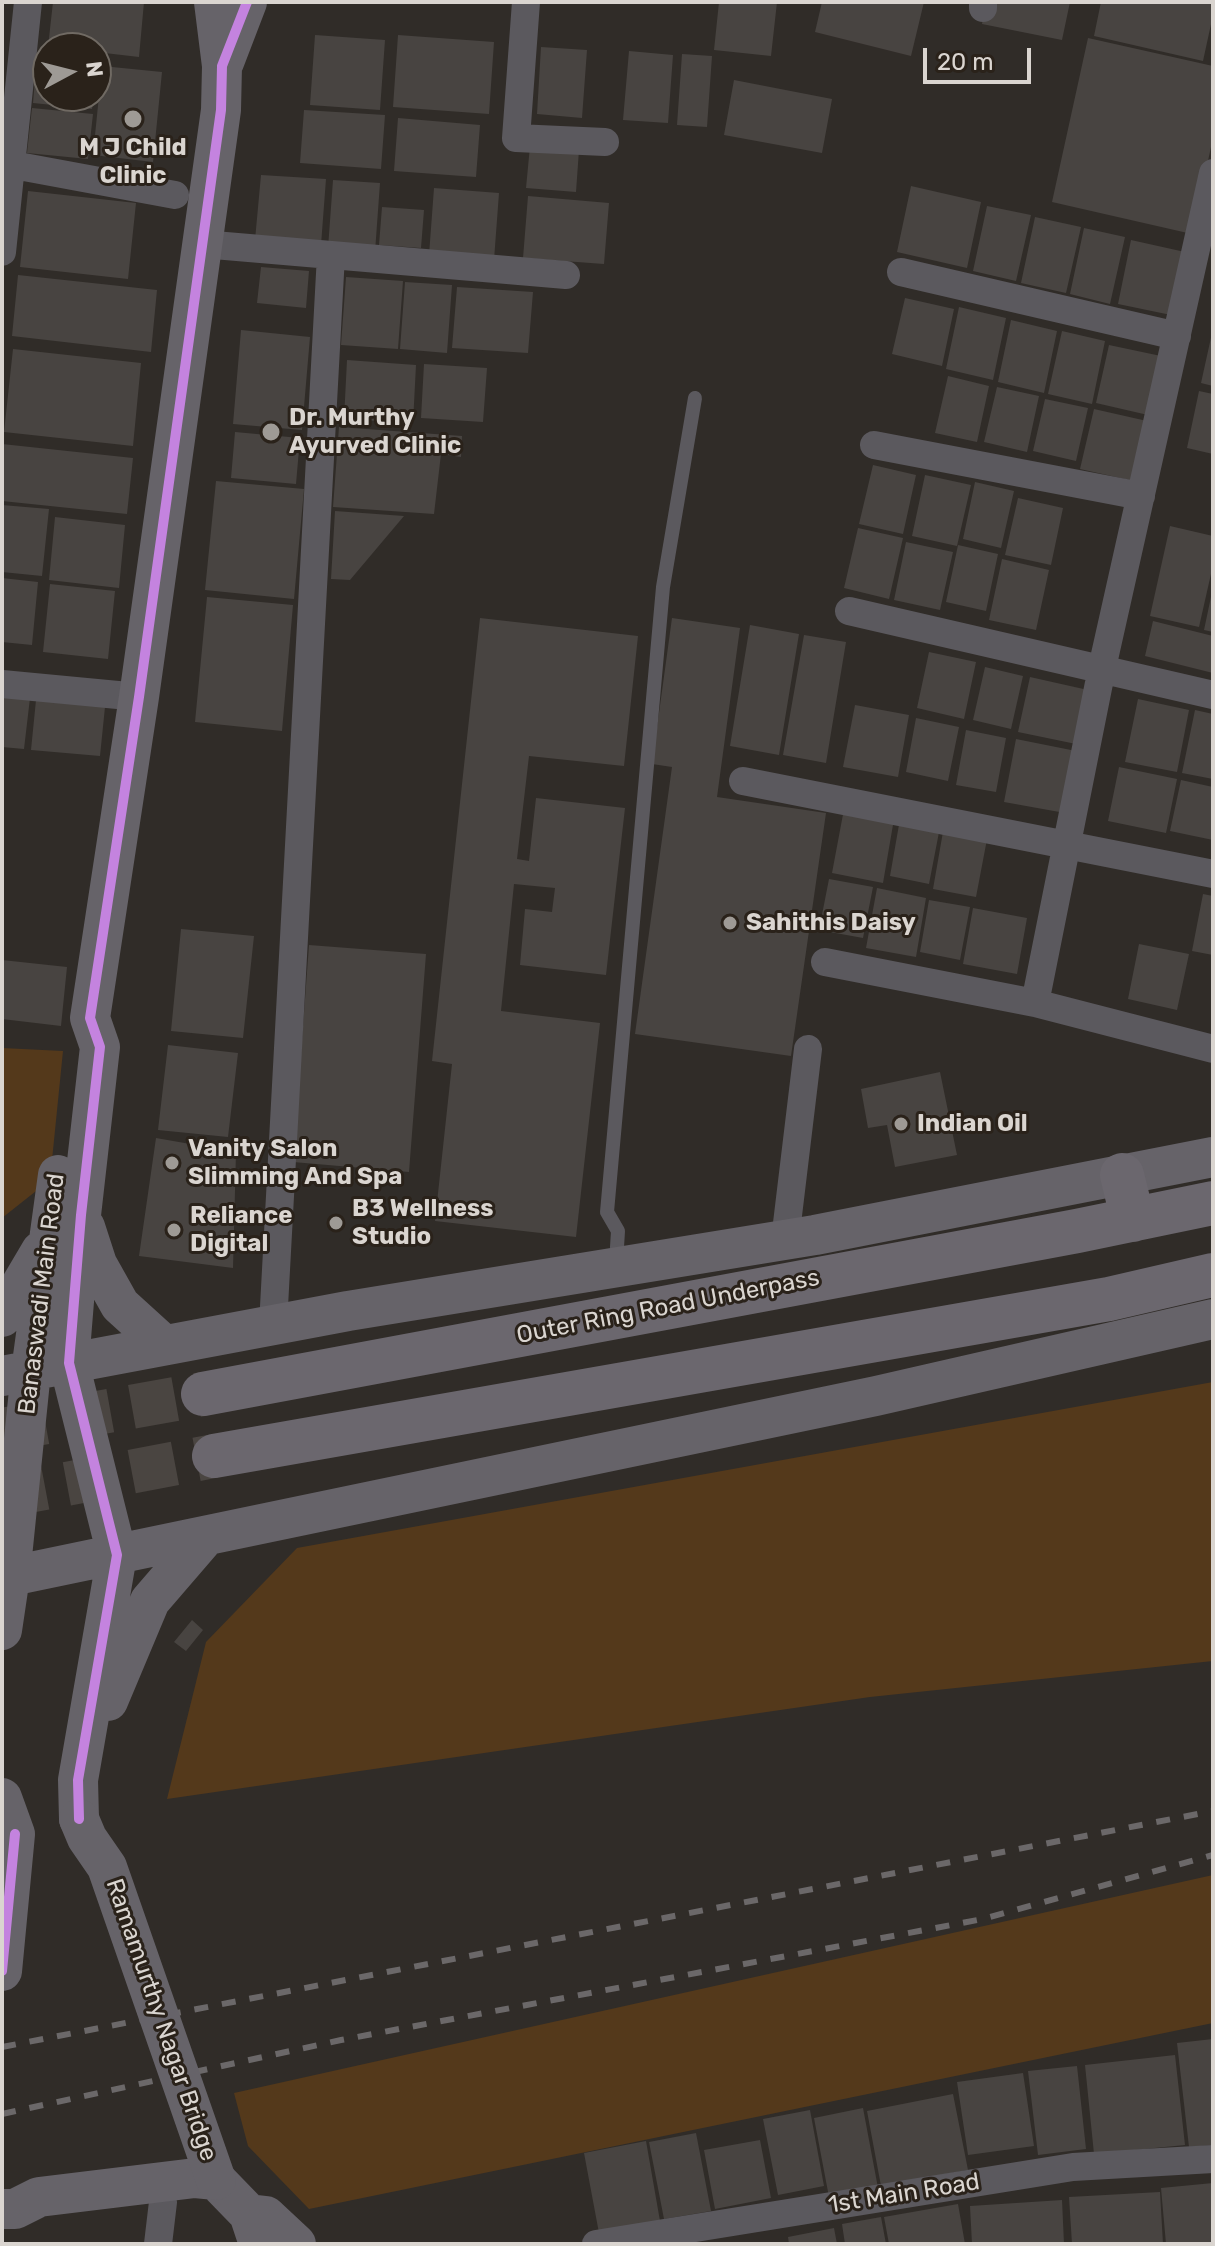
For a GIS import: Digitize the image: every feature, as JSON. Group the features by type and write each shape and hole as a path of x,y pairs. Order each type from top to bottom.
{"highway":[{"path":"1122,1175 1133,1220"},
{"name":"Outer Ring Road Underpass","path":"203,1394 1213,1203"},
{"path":"214,1456 1109,1299 1213,1275"}],"main road":[{"name":"Banaswadi Main Road","path":"2,1630 16,1374 66,1224 100,1047 90,1018 139,697 221,110 222,66 214,2"},
{"name":"Banaswadi Main Road","path":"222,66 247,2"},
{"path":"16,1374 273,1325 785,1240 1213,1157"},
{"name":"Banaswadi Main Road","path":"66,1224 69,1363 117,1555"},
{"path":"2,1317 66,1224 97,1264 120,1305 164,1345"},
{"path":"6,1577 876,1396 1213,1319"},
{"path":"78,1780 150,1601 206,1536"},
{"path":"78,1780 117,1555"},
{"name":"Ramamurthy Nagar Bridge","path":"78,1780 79,1819 87,1838 107,1867 238,2208"},
{"path":"2,1798 15,1834 2,1971"},
{"path":"9,2209 39,2197 195,2178 238,2208"},
{"path":"9,2209 41,2217 163,2202 238,2208 266,2216 296,2244"}],"street":[{"path":"2,252 6,163 28,2"},
{"path":"526,2 516,138 605,142"},
{"path":"6,163 175,195"},
{"path":"1035,1003 1102,668 1213,173"},
{"path":"202,244 566,275"},
{"path":"273,1325 331,255"},
{"path":"901,272 1177,336"},
{"path":"874,445 1141,496"},
{"path":"849,611 1213,695"},
{"path":"2,684 139,697"},
{"path":"743,781 1213,874"},
{"path":"825,962 1035,1003 1213,1049"},
{"path":"785,1240 808,1049"},
{"name":"1st Main Road","path":"596,2244 1073,2167 1213,2159"},
{"path":"158,2244 163,2202"}],"lane":[{"path":"615,1268 618,1231 607,1212 663,587 695,398"}],"shaded area":[{"path":"2,1048 63,1051 50,1180 2,1218"},
{"path":"1213,1382 1213,1661 870,1697 167,1799 206,1642 297,1548"},
{"path":"1213,1875 1213,2023 309,2209 248,2146 234,2093"}],"building":[{"path":"53,2 144,2 139,57 112,54 112,32 50,32"},
{"path":"719,2 777,2 771,56 714,50"},
{"path":"822,2 924,2 911,56 815,32"},
{"path":"986,2 1070,2 1062,40 982,24"},
{"path":"1101,2 1213,2 1203,61 1094,36"},
{"path":"315,35 385,40 380,110 310,105"},
{"path":"398,35 494,42 489,114 393,107"},
{"path":"1088,38 1213,66 1213,138 1192,234 1052,202"},
{"path":"541,47 587,50 582,118 537,114"},
{"path":"629,51 673,55 668,123 623,120"},
{"path":"682,54 712,56 707,127 677,125"},
{"path":"112,67 162,72 153,162 93,155 97,112 112,112"},
{"path":"734,80 832,99 822,153 724,135"},
{"path":"32,108 32,112 93,114 88,159 27,153"},
{"path":"304,110 385,115 381,169 300,163"},
{"path":"398,118 480,125 476,177 394,171"},
{"path":"530,146 579,150 576,192 526,188"},
{"path":"261,175 326,179 321,245 255,240"},
{"path":"333,180 380,183 375,252 328,248"},
{"path":"911,186 981,202 967,268 897,252"},
{"path":"434,188 499,193 494,260 429,255"},
{"path":"28,191 136,203 128,279 20,267"},
{"path":"528,196 609,203 604,264 523,258"},
{"path":"987,206 1031,215 1016,281 973,271"},
{"path":"382,207 424,210 421,248 379,245"},
{"path":"1035,217 1081,227 1066,293 1021,283"},
{"path":"1084,228 1125,237 1110,304 1070,294"},
{"path":"1131,240 1185,252 1171,315 1118,304"},
{"path":"261,267 309,271 306,308 257,303"},
{"path":"18,275 157,290 151,352 12,336"},
{"path":"346,277 403,281 398,349 341,345"},
{"path":"405,282 452,285 447,353 400,349"},
{"path":"457,287 533,292 528,353 452,348"},
{"path":"905,298 954,309 942,366 892,354"},
{"path":"959,307 1006,318 993,380 946,369"},
{"path":"1011,320 1057,331 1044,393 998,382"},
{"path":"241,330 310,337 302,430 233,424"},
{"path":"1062,331 1105,341 1092,404 1048,394"},
{"path":"1213,333 1213,386 1201,383"},
{"path":"1109,345 1161,356 1148,415 1096,403"},
{"path":"13,349 141,363 133,446 4,432"},
{"path":"347,360 416,365 413,423 344,419"},
{"path":"424,364 487,368 483,422 421,418"},
{"path":"948,376 989,386 977,442 935,433"},
{"path":"997,387 1039,396 1027,452 984,442"},
{"path":"1199,391 1213,394 1213,454 1187,448"},
{"path":"1045,399 1088,408 1076,461 1033,451"},
{"path":"1094,409 1147,421 1134,481 1080,469"},
{"path":"339,427 462,436 461,457 441,454 434,514 333,507"},
{"path":"235,432 300,438 296,484 231,478"},
{"path":"2,444 133,458 127,514 2,501"},
{"path":"873,465 916,475 903,534 859,524"},
{"path":"925,475 971,485 957,546 912,536"},
{"path":"216,481 304,489 294,599 205,590"},
{"path":"975,482 1014,491 1001,548 963,539"},
{"path":"1018,498 1063,508 1051,565 1005,555"},
{"path":"2,505 49,509 42,576 2,572"},
{"path":"335,511 404,516 350,580 331,579"},
{"path":"55,517 125,525 119,588 49,580"},
{"path":"1170,526 1213,536 1213,565 1199,627 1150,616"},
{"path":"858,528 903,538 889,599 844,588"},
{"path":"906,542 953,552 940,610 894,600"},
{"path":"958,545 998,554 986,611 946,602"},
{"path":"1002,559 1049,570 1036,630 989,620"},
{"path":"2,578 38,582 32,645 2,642"},
{"path":"50,584 115,591 108,659 43,652"},
{"path":"1213,592 1213,632 1204,630"},
{"path":"207,597 293,605 282,731 195,722"},
{"path":"480,618 638,636 624,766 529,756 517,859 529,861 536,798 625,808 606,975 520,965 525,909 552,912 555,888 514,884 501,1011 600,1023 576,1237 435,1221 452,1064 432,1061"},
{"name":"Sahithis Daisy","path":"672,618 740,628 717,797 826,813 791,1056 635,1034 672,767 652,764"},
{"path":"1153,621 1213,636 1213,673 1145,656"},
{"path":"750,625 799,634 779,755 730,746"},
{"path":"804,635 846,642 826,763 783,755"},
{"path":"929,652 976,662 964,719 917,708"},
{"path":"985,667 1023,676 1011,729 973,720"},
{"path":"1030,677 1088,690 1076,744 1018,732"},
{"path":"2,695 30,698 24,749 2,747"},
{"path":"1138,699 1189,710 1177,772 1125,762"},
{"path":"36,700 105,707 100,756 31,750"},
{"path":"855,705 909,715 898,777 843,767"},
{"path":"1195,710 1213,714 1213,779 1182,773"},
{"path":"916,718 959,727 948,781 906,772"},
{"path":"966,730 1006,738 996,792 956,785"},
{"path":"1016,739 1076,751 1065,813 1004,802"},
{"path":"1119,767 1177,779 1166,833 1108,821"},
{"path":"1181,780 1213,787 1213,840 1170,831"},
{"path":"844,809 894,819 883,883 832,873"},
{"path":"900,819 940,827 929,884 890,876"},
{"path":"944,826 988,834 976,897 933,889"},
{"path":"829,879 873,887 863,938 819,930"},
{"path":"877,888 926,898 916,957 866,948"},
{"path":"1203,894 1213,896 1213,955 1192,951"},
{"path":"929,900 970,907 960,960 920,952"},
{"path":"973,908 1027,918 1017,974 963,964"},
{"path":"181,929 254,936 243,1038 171,1031"},
{"path":"1139,944 1189,954 1177,1010 1128,999"},
{"path":"309,945 426,954 409,1172 293,1162"},
{"path":"2,960 67,967 61,1026 2,1019"},
{"path":"168,1045 238,1053 228,1137 158,1130"},
{"path":"940,1072 957,1155 895,1167 887,1125 868,1128 861,1089"},
{"path":"156,1138 236,1152 233,1268 139,1256"},
{"path":"192,1620 203,1630 186,1651 174,1642"},
{"path":"1213,2039 1213,2145 1189,2147 1177,2043"},
{"path":"1175,2055 1185,2145 1094,2154 1085,2065"},
{"path":"1077,2066 1086,2149 1038,2155 1028,2071"},
{"path":"1023,2073 1034,2146 968,2155 957,2082"},
{"path":"953,2094 968,2170 881,2186 867,2111"},
{"path":"863,2108 878,2188 829,2197 814,2118"},
{"path":"810,2110 824,2186 778,2195 763,2119"},
{"path":"696,2133 711,2211 664,2219 649,2142"},
{"path":"760,2140 771,2198 715,2209 704,2150"},
{"path":"646,2141 660,2221 599,2233 584,2153"},
{"path":"1213,2183 1213,2244 1166,2244 1161,2188"},
{"path":"1160,2192 1163,2244 1072,2244 1069,2197"},
{"path":"1062,2200 1064,2244 972,2244 970,2206"},
{"path":"958,2204 965,2244 889,2244 884,2217"},
{"path":"881,2217 886,2244 845,2244 842,2224"},
{"path":"834,2228 837,2244 789,2244 788,2237"}],"tunnel":[{"path":"2,1430 203,1394"},
{"path":"2,1496 214,1456"}],"railway":[{"path":"2,2047 1213,1811"},
{"path":"2,2114 341,2040 983,1919 1213,1855"}],"transit line":[{"path":"79,1819 78,1780 117,1555 69,1363 81,1215 100,1047 90,1018 139,697 221,110 222,66 247,2"},
{"path":"2,1971 15,1834"}],"place":[{"name":"M J Child Clinic","path":"133,119"},
{"name":"Dr. Murthy Ayurved Clinic","path":"271,432"},
{"name":"Sahithis Daisy","path":"730,923"},
{"name":"Indian Oil","path":"901,1124"},
{"name":"Vanity Salon Slimming And Spa","path":"172,1163"},
{"name":"B3 Wellness Studio","path":"336,1223"},
{"name":"Reliance Digital","path":"174,1230"}]}
